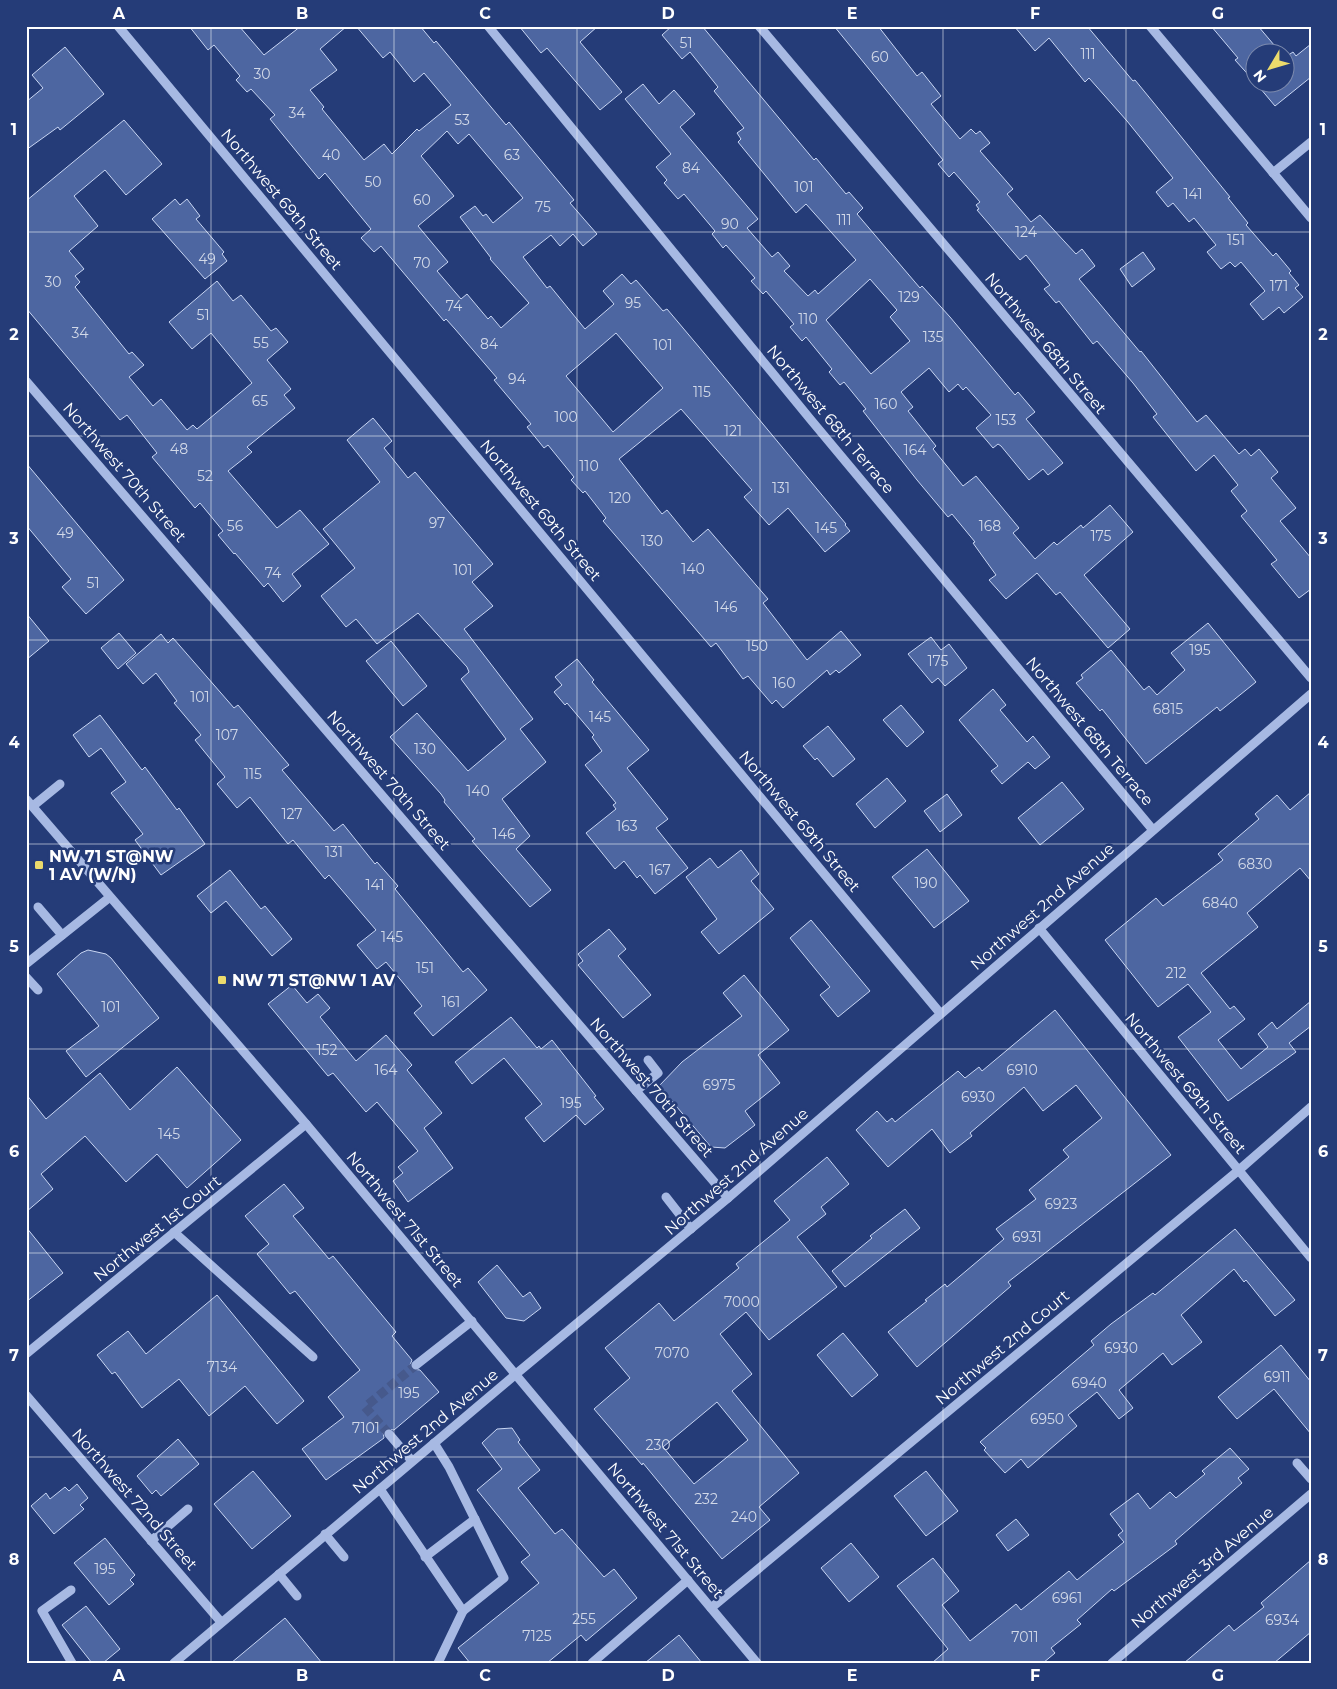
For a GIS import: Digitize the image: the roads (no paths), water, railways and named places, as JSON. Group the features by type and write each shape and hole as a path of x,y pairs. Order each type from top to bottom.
{"street":[{"name":"Northwest 69th Street","path":"118,26 940,1013"},
{"name":"Northwest 68th Terrace","path":"488,26 818,428 1153,830"},
{"name":"Northwest 68th Street","path":"759,26 1311,678"},
{"path":"1150,26 1311,218"},
{"path":"1273,173 1311,142"},
{"name":"Northwest 70th Street","path":"26,381 728,1198"},
{"name":"Northwest 2nd Avenue","path":"174,1663 412,1461 728,1198 1311,694"},
{"path":"33,806 60,784"},
{"name":"Northwest 71st Street","path":"26,799 306,1124 756,1663"},
{"path":"26,964 110,898"},
{"path":"38,907 62,935"},
{"name":"Northwest 69th Street","path":"1039,928 1311,1258"},
{"path":"26,977 38,990"},
{"path":"636,1091 658,1073 648,1060"},
{"name":"Northwest 2nd Court","path":"711,1608 1239,1170 1311,1107"},
{"name":"Northwest 1st Court","path":"26,1354 306,1124"},
{"path":"666,1197 691,1229"},
{"path":"174,1232 313,1357"},
{"path":"416,1365 472,1321"},
{"name":"Northwest 72nd Street","path":"26,1395 222,1622"},
{"path":"389,1434 412,1461"},
{"path":"434,1443 449,1467 504,1578 463,1611 438,1663"},
{"path":"1297,1463 1311,1480"},
{"path":"380,1489 463,1611"},
{"name":"Northwest 3rd Avenue","path":"1112,1663 1311,1494"},
{"path":"152,1541 188,1509"},
{"path":"425,1557 475,1519"},
{"path":"326,1534 344,1557"},
{"path":"279,1574 297,1596"},
{"path":"592,1663 688,1580"},
{"path":"71,1590 42,1611 72,1663"}],"tunnel":[{"path":"389,1434 365,1407 416,1365"}],"place":[{"name":"NW 71 ST@NW 1 AV (W/N)","path":"39,865"},
{"name":"NW 71 ST@NW 1 AV","path":"222,980"}]}
